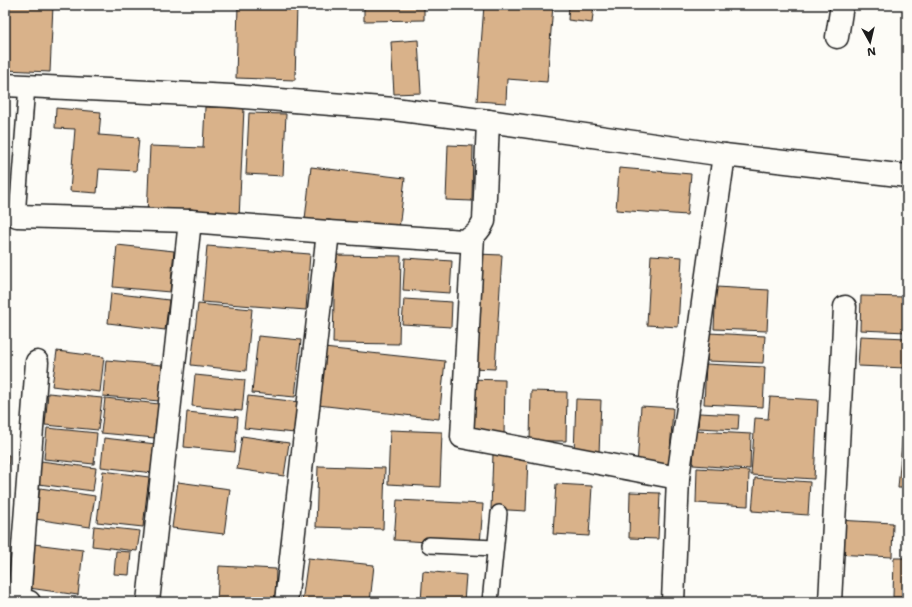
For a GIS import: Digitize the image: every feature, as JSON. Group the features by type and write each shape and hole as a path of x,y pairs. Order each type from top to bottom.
{"street":[{"path":"837,37 842,5"},
{"path":"5,85 232,96 394,109 488,121 724,156 907,176"},
{"path":"17,216 190,221 464,241 480,230 484,221 488,121"},
{"path":"673,602 678,478 724,156"},
{"path":"148,602 190,221"},
{"path":"286,602 328,232"},
{"path":"473,236 462,437 678,478"},
{"path":"830,602 846,307"},
{"path":"18,601 37,362"}],"lane":[{"path":"17,216 27,86"},
{"path":"490,602 499,513"},
{"path":"428,546 495,548"}],"building":[{"path":"5,5 53,5 50,72 5,70"},
{"path":"238,5 297,5 295,80 236,78"},
{"path":"364,5 424,5 424,20 364,21"},
{"path":"484,5 553,5 547,82 507,79 506,103 477,101"},
{"path":"569,5 594,5 592,23 568,20"},
{"path":"418,40 421,93 394,94 391,42"},
{"path":"205,107 244,108 239,219 147,215 150,146 203,148"},
{"path":"56,108 101,112 99,135 139,138 136,171 99,169 97,193 70,191 75,129 55,128"},
{"path":"249,113 286,114 283,176 246,174"},
{"path":"448,145 473,146 472,201 446,200"},
{"path":"311,167 405,178 399,229 305,219"},
{"path":"619,168 691,174 687,215 616,210"},
{"path":"117,245 174,251 170,292 113,287"},
{"path":"207,246 310,254 306,310 202,302"},
{"path":"476,254 502,255 495,369 470,368"},
{"path":"335,255 401,256 399,344 333,343"},
{"path":"651,255 682,257 678,327 647,325"},
{"path":"405,258 452,261 450,293 403,290"},
{"path":"716,287 769,290 767,331 714,329"},
{"path":"111,293 169,300 165,330 108,323"},
{"path":"861,296 907,297 907,332 860,330"},
{"path":"404,299 452,302 451,327 402,324"},
{"path":"198,304 252,309 246,371 191,365"},
{"path":"709,333 765,336 763,363 707,361"},
{"path":"258,336 301,340 295,397 252,393"},
{"path":"860,336 907,338 906,368 858,366"},
{"path":"324,348 445,361 439,419 318,405"},
{"path":"57,351 104,357 100,392 52,386"},
{"path":"106,360 162,365 159,401 103,396"},
{"path":"706,364 765,367 763,407 704,404"},
{"path":"195,375 245,380 242,411 192,406"},
{"path":"467,379 505,380 504,436 466,435"},
{"path":"907,386 907,488 898,488"},
{"path":"531,391 567,392 566,441 530,441"},
{"path":"48,393 102,398 98,430 45,425"},
{"path":"248,396 299,402 295,433 244,428"},
{"path":"770,397 818,400 814,479 751,475 755,418 768,419"},
{"path":"105,398 159,404 155,438 101,433"},
{"path":"576,399 601,400 599,454 574,453"},
{"path":"641,406 673,408 669,468 637,466"},
{"path":"187,412 238,417 235,452 184,447"},
{"path":"699,413 739,415 738,430 698,428"},
{"path":"47,428 97,433 94,464 44,459"},
{"path":"390,430 442,432 440,487 388,484"},
{"path":"695,431 751,434 750,469 693,465"},
{"path":"242,436 289,443 284,476 237,469"},
{"path":"104,438 156,444 153,473 101,467"},
{"path":"493,454 528,456 526,511 491,509"},
{"path":"5,455 9,455 7,493 5,492"},
{"path":"41,461 96,468 93,491 38,484"},
{"path":"318,466 385,468 383,529 316,527"},
{"path":"697,468 749,471 748,506 696,503"},
{"path":"103,471 149,477 143,527 97,522"},
{"path":"755,478 810,482 808,515 752,511"},
{"path":"178,482 230,489 224,534 172,528"},
{"path":"556,484 592,486 589,536 553,534"},
{"path":"40,488 95,496 90,527 35,519"},
{"path":"630,492 660,493 658,539 629,538"},
{"path":"397,500 483,504 480,545 394,540"},
{"path":"837,520 893,523 892,557 835,554"},
{"path":"94,526 140,531 137,551 92,546"},
{"path":"34,544 83,550 78,595 29,588"},
{"path":"116,551 131,552 129,575 114,574"},
{"path":"308,558 374,565 370,602 302,602"},
{"path":"894,558 907,558 907,597 893,597"},
{"path":"219,566 276,569 275,602 217,602"},
{"path":"423,571 466,575 464,602 421,602"}]}
